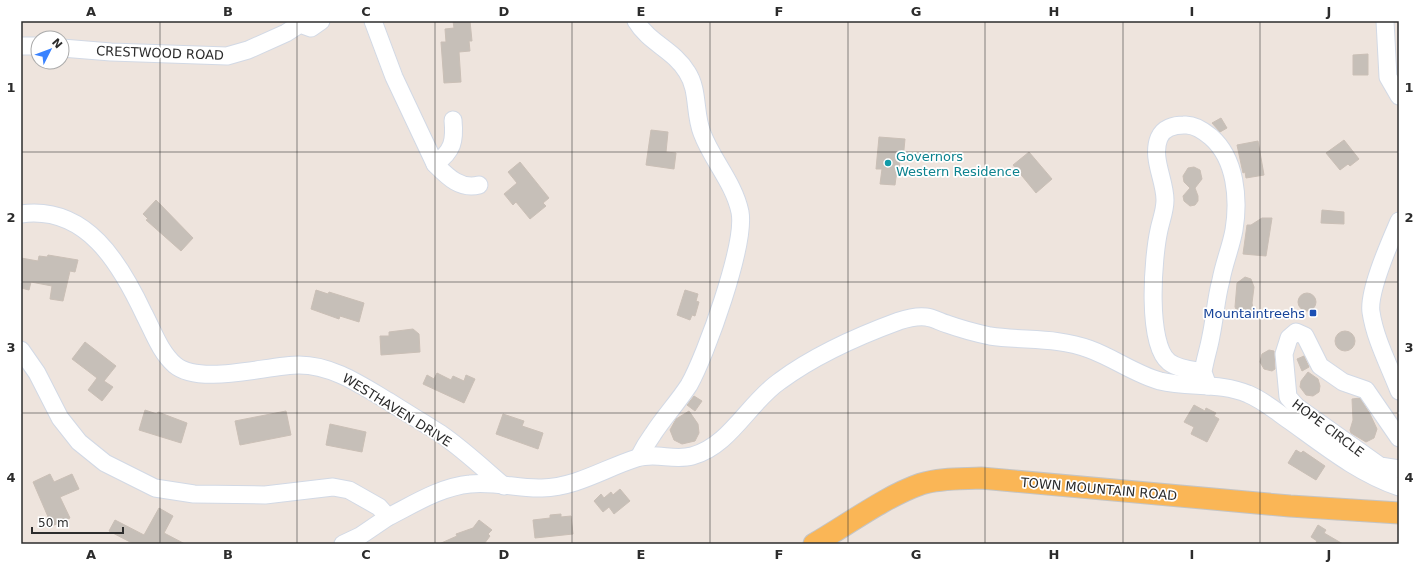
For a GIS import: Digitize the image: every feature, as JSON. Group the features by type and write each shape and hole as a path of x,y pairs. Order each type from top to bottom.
{"main road":[{"name":"TOWN MOUNTAIN ROAD","path":"814,544 904,491 937,480 982,478 1290,506 1399,513"}],"street":[{"name":"CRESTWOOD ROAD","path":"70,49 111,52 228,56 248,50 293,25 310,28 321,21"},
{"path":"373,21 377,35 400,91 435,164 445,175 458,184 471,187 479,185"},
{"path":"636,21 651,39 680,62 688,72 694,87 701,132 737,202 741,226 733,264 700,363 688,386 670,413 653,433 639,457"},
{"path":"1385,21 1388,76 1399,96"},
{"path":"435,164 443,158 452,144 455,136 453,120"},
{"path":"1206,379 1220,282 1234,231 1236,199 1230,168 1225,153 1217,142 1199,129 1186,124 1177,125 1163,131 1157,143 1156,152 1165,201 1159,230 1154,277 1154,322 1159,350 1163,357 1174,365 1206,379 1250,395 1270,406 1350,464 1376,479 1399,487"},
{"name":"WESTHAVEN DRIVE","path":"21,214 35,212 64,217 82,228 103,247 121,269 163,351 176,366 190,373 219,374 300,365 334,371 364,386 442,435 504,486"},
{"path":"1399,221 1380,269 1371,301 1370,311 1376,333 1399,390"},
{"path":"343,544 360,536 388,517 436,492 471,484 542,489 579,481 639,457 654,455 682,458 702,453 727,434 758,399 789,374 834,349 900,320 913,317 935,319 965,330 992,336 1074,344 1158,380 1173,384 1206,379"},
{"name":"HOPE CIRCLE","path":"1399,438 1366,390 1343,382 1320,366 1305,336 1296,332 1288,338 1284,354 1286,382 1288,397 1296,408 1380,466 1399,469"},
{"path":"21,350 37,373 60,418 79,442 104,463 155,488 194,494 265,496 333,487 349,490 379,507 388,517"}],"building":[{"path":"453,21 470,21 472,41 469,41 470,51 459,52 461,82 444,83 441,42 446,42 445,29 454,28"},
{"path":"1368,54 1368,75 1353,75 1353,55"},
{"path":"1221,118 1227,128 1220,132 1212,123"},
{"path":"651,130 668,132 666,152 676,153 674,169 646,165"},
{"name":"Governors Western Residence","path":"879,137 905,139 903,160 900,160 895,185 880,184 882,169 876,169"},
{"path":"1344,140 1359,159 1350,166 1348,164 1340,170 1326,153"},
{"path":"1258,141 1264,175 1246,178 1245,172 1243,173 1237,145"},
{"path":"1029,152 1052,179 1036,193 1013,165"},
{"path":"520,162 549,198 543,203 546,206 530,219 516,202 513,205 504,194 517,183 508,172"},
{"path":"1194,167 1200,170 1202,179 1195,188 1198,201 1195,205 1190,206 1184,201 1183,196 1190,188 1184,182 1183,176 1188,168"},
{"path":"156,200 193,238 181,251 146,220 148,219 143,214"},
{"path":"1322,210 1344,212 1344,224 1321,223"},
{"path":"1262,218 1272,218 1266,256 1243,254 1247,225 1251,225"},
{"path":"48,255 78,260 75,272 70,271 63,301 50,299 52,286 31,282 29,290 21,288 21,258 38,261 39,256 47,257"},
{"path":"1245,277 1251,279 1254,287 1252,313 1246,317 1239,315 1235,307 1237,283"},
{"path":"316,290 328,294 329,292 364,303 359,322 340,316 339,319 311,309"},
{"path":"685,290 698,294 696,301 699,302 695,316 692,315 690,320 677,315"},
{"path":"1307,293 1313,296 1316,302 1313,308 1307,311 1301,308 1298,302 1301,296"},
{"path":"413,329 419,334 420,352 381,355 380,336 389,336 389,332"},
{"path":"1341,331 1349,331 1355,337 1355,345 1349,351 1341,351 1335,345 1335,337"},
{"path":"85,342 116,366 104,381 113,387 102,401 88,390 97,378 72,359"},
{"path":"1269,350 1274,351 1275,369 1272,371 1264,369 1260,362 1262,354"},
{"path":"1304,356 1309,367 1302,371 1297,359"},
{"path":"1308,372 1318,379 1320,386 1319,392 1313,396 1306,395 1300,387 1301,381"},
{"path":"437,373 451,380 453,376 464,381 466,375 475,379 464,403 423,384 427,375 434,379"},
{"path":"694,396 702,401 695,411 687,405"},
{"path":"1360,398 1377,429 1374,438 1366,442 1351,433 1350,430 1353,420 1352,399"},
{"path":"1194,405 1205,411 1206,408 1216,413 1214,416 1219,419 1207,442 1191,434 1194,427 1184,422"},
{"path":"145,410 157,414 158,412 187,423 181,443 139,430"},
{"path":"286,411 291,435 240,445 235,421"},
{"path":"689,411 698,424 699,433 695,441 682,444 674,440 670,430 676,419"},
{"path":"503,414 524,421 522,426 543,433 538,449 496,434"},
{"path":"330,424 366,432 362,452 326,445"},
{"path":"1296,450 1301,453 1303,451 1325,466 1316,480 1288,463"},
{"path":"50,474 54,482 72,474 79,489 60,497 70,518 52,526 33,482"},
{"path":"620,489 630,501 614,514 609,507 603,512 594,501 601,494 604,498 611,492 613,495"},
{"path":"159,508 173,516 164,533 185,544 134,544 109,531 115,520 144,535"},
{"path":"561,514 561,517 571,516 573,534 535,538 533,520 550,518 550,515"},
{"path":"479,520 492,530 488,534 490,536 484,544 439,544 457,536 456,534 473,528"},
{"path":"1318,525 1326,530 1324,533 1343,544 1315,544 1317,541 1311,537"}],"place":[{"name":"Governors Western Residence","path":"888,163"},
{"name":"Mountaintreehs","path":"1313,313"}]}
